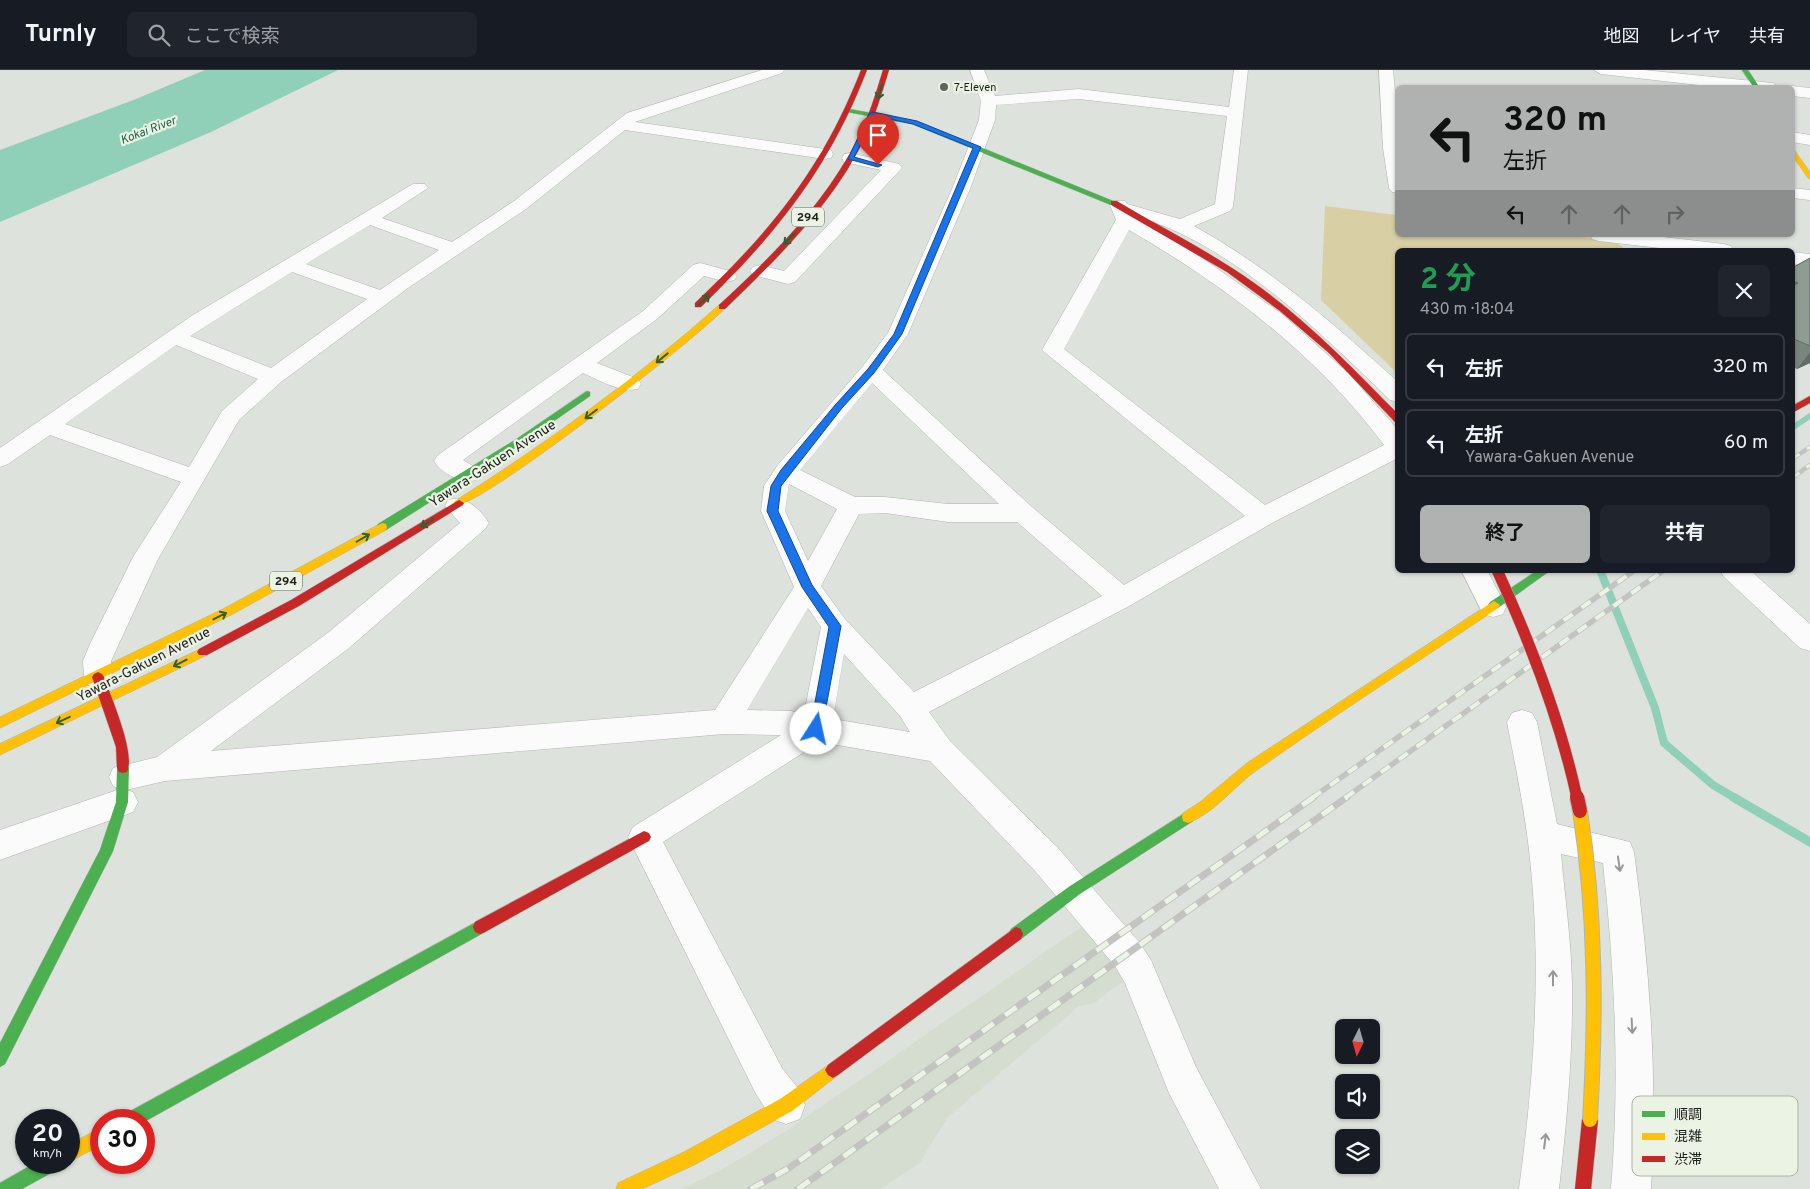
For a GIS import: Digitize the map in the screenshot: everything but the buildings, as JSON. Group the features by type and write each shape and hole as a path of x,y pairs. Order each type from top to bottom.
{"main road":[{"name":"294","path":"689,313 762,240 804,186 826,154 849,112 864,70"},
{"name":"Yawara-Gakuen Avenue","path":"0,750 246,603 424,503 613,379 694,332 744,288 803,223 850,158 873,114 886,70"},
{"path":"1745,70 1755,85"},
{"path":"849,112 873,114 914,122 977,147 1122,213"},
{"path":"1795,154 1810,177"},
{"path":"1174,229 1283,309 1338,358 1395,417"},
{"name":"Yawara-Gakuen Avenue","path":"0,723 103,688 263,621 456,506 559,438 613,379"},
{"path":"1795,408 1810,399"},
{"path":"1498,573 1534,650 1564,741 1577,797 1593,909 1596,976 1590,1120 1583,1189"},
{"path":"624,1189 690,1158 786,1105 1074,890 1205,806 1251,767 1493,607 1539,573"},
{"path":"0,1059 106,851 123,789 122,747 103,688"},
{"path":"151,1109 644,837"},
{"path":"6,1189 33,1174"}],"street":[{"path":"103,688 97,661 104,644 142,566 230,416 273,377 383,298 520,205 633,116 777,70"},
{"path":"977,70 989,101 987,120 898,334 871,371 839,406 785,472 776,486 773,511 807,587 835,626 910,708 939,750 1074,890 1119,943 1139,972 1182,1080 1240,1189"},
{"path":"1174,229 1224,207 1238,70"},
{"path":"1386,70 1392,95 1394,148"},
{"path":"1602,70 1746,85"},
{"path":"1795,91 1810,93"},
{"path":"989,101 1079,94 1234,112"},
{"path":"622,125 826,154"},
{"path":"1795,138 1810,140"},
{"path":"760,271 788,278 893,168 850,158"},
{"path":"0,459 200,318 419,188"},
{"path":"1795,193 1810,195"},
{"path":"1122,213 1174,229 1225,253 1308,312 1395,392"},
{"path":"1122,213 1218,277 1314,353 1364,404 1395,444"},
{"path":"1122,213 1053,350 1264,517"},
{"path":"369,219 454,249"},
{"path":"1606,237 1631,244 1693,248"},
{"path":"1795,258 1810,260"},
{"path":"291,265 383,298"},
{"path":"468,474 446,462 650,315 700,269 728,276"},
{"path":"174,337 273,377"},
{"path":"582,365 613,379"},
{"path":"871,371 1023,513 1122,598"},
{"path":"48,426 195,478"},
{"path":"910,708 1122,598 1264,517 1395,450"},
{"path":"785,472 851,506 885,505 948,513 1023,513"},
{"path":"0,845 165,768 339,640 476,523 456,506"},
{"path":"724,722 807,587 851,506"},
{"path":"1476,573 1493,607"},
{"path":"1736,573 1810,640"},
{"path":"786,1105 769,1081 644,837 816,729 835,626"},
{"path":"165,768 724,722 791,723 939,750"},
{"path":"1522,722 1543,835 1553,954 1553,1028 1549,1109 1539,1189"},
{"path":"1543,835 1618,852 1629,957 1636,1096"},
{"path":"1631,1189 1632,1169"}],"shaded area":[{"path":"1325,206 1395,215 1395,237 1581,237 1612,241 1623,248 1395,248 1395,371 1321,300"},
{"path":"1089,925 1125,980 1094,1003 1078,1007 948,1117 919,1164 880,1189 682,1189 723,1169 786,1131 1083,926"}],"water":[{"name":"Kokai River","path":"205,70 338,70 211,132 0,222 0,150 136,99"}],"waterway":[{"path":"1795,426 1810,416"},
{"path":"1601,573 1655,708 1664,743 1713,785 1735,798"},
{"path":"1733,797 1810,842"}],"railway":[{"path":"1795,457 1810,447"},
{"path":"1795,476 1810,465"},
{"path":"1312,798 1631,573"},
{"path":"1345,798 1660,573"},
{"path":"751,1189 789,1168 1314,797"},
{"path":"798,1189 1347,797"}],"traffic: fast":[{"path":"1745,70 1755,85"},
{"path":"849,111 914,122 1114,203"},
{"path":"382,527 518,442 587,394"},
{"path":"1494,605 1542,573"},
{"path":"0,1059 106,851 122,802 123,768"},
{"path":"1016,934 1075,890 1188,817"},
{"path":"151,1109 480,927"},
{"path":"6,1189 33,1174"}],"traffic: slow":[{"path":"1795,154 1810,177"},
{"path":"459,503 595,411 660,361 722,307"},
{"path":"0,723 227,612 382,527"},
{"path":"1188,817 1205,806 1251,767 1494,605"},
{"path":"0,750 203,652"},
{"path":"1580,811 1586,849 1593,926 1594,1043 1590,1120"},
{"path":"624,1189 690,1158 786,1105 833,1070"},
{"path":"80,1148 90,1142"}],"traffic: jam":[{"path":"698,305 750,254 796,198 817,168 835,137 851,104 864,70"},
{"path":"722,307 749,282 799,229 843,170 861,138 876,105 886,70"},
{"path":"1114,203 1230,270 1283,309 1332,351 1395,417"},
{"path":"1795,408 1810,399"},
{"path":"203,652 295,603 459,503"},
{"path":"1498,573 1523,628 1546,688 1565,749 1580,811"},
{"path":"98,677 122,747 123,768"},
{"path":"480,927 644,837"},
{"path":"833,1070 1016,934"},
{"path":"1583,1189 1590,1120"}],"place":[{"name":"7-Eleven","path":"944,87"}],"route":[{"path":"816,729 835,626 807,587 773,511 776,486 785,472 839,406 871,371 898,334 961,189 977,147 914,122 873,114 866,131 850,158 878,165"}]}
